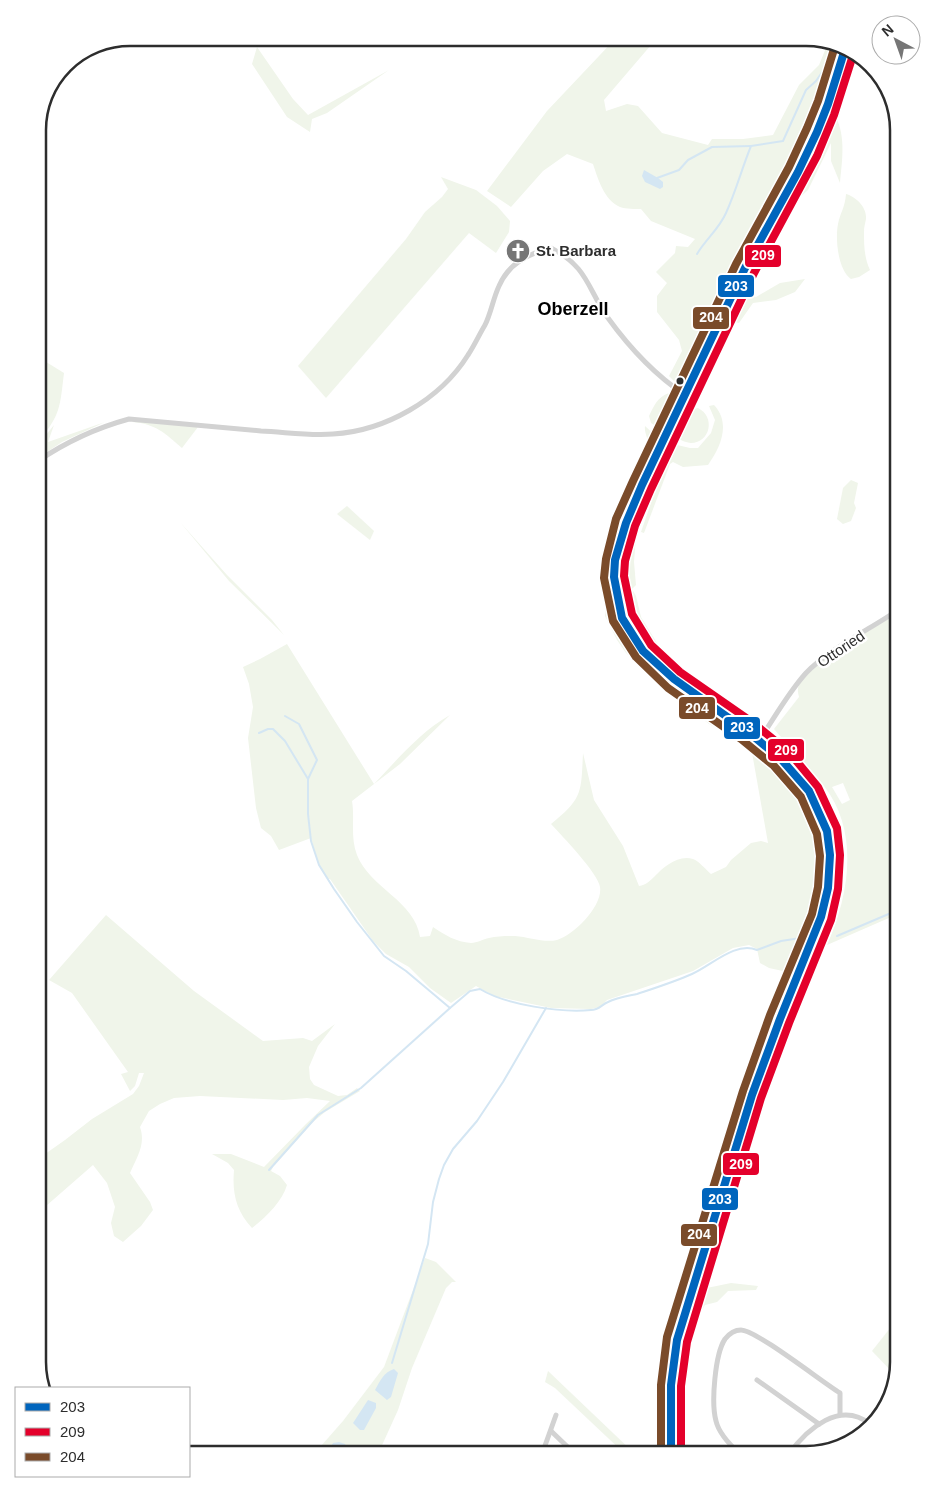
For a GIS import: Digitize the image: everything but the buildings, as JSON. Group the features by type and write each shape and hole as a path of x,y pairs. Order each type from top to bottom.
{"main road":[{"path":"671,1446 671,1385 677,1340 764,1061 817,930 827,897 831,862 828,833 812,793 792,769 760,739 680,683 645,654 622,619 616,599 614,575 617,552 625,525 745,270 810,146 825,112 843,55"}],"street":[{"path":"46,456 90,432 129,419 316,435 355,431 387,422 405,414 438,390 468,356 487,321 499,286 508,271 527,255 551,248 571,260 580,269 607,316 622,336 668,383 685,394"},
{"name":"Ottoried","path":"760,739 808,672 818,663 890,615"},
{"path":"732,1446 721,1434 715,1420 714,1399 721,1348 725,1339 731,1333 739,1330 745,1330 763,1339 840,1393 840,1415"},
{"path":"757,1380 820,1424"},
{"path":"545,1446 556,1415"},
{"path":"795,1446 828,1419 840,1415 852,1415 865,1421"},
{"path":"551,1431 567,1446"}],"shaded area":[{"path":"608,46 650,46 604,100 606,111 627,104 638,106 662,133 708,145 712,139 743,139 773,135 799,85 819,65 826,49 837,53 820,111 795,167 679,383 669,376 682,351 679,340 657,312 657,296 667,283 656,272 675,253 676,246 688,247 695,239 651,221 641,209 622,208 614,204 602,188 593,164 567,154 543,171 511,207 487,191 547,111"},
{"path":"257,47 293,99 308,115 389,70 327,113 312,119 310,132 287,117 252,64"},
{"path":"847,57 850,59 840,93 815,153 700,377 691,403 690,400 699,376 756,259 812,151 836,92"},
{"path":"836,117 842,141 840,183 831,161 831,143 808,190 799,198"},
{"path":"441,177 476,190 497,206 510,221 509,232 496,253 469,233 326,398 298,366 406,239 425,212 442,197 448,189"},
{"path":"846,194 857,200 865,210 864,246 870,270 859,277 851,279 840,262 837,246 838,224"},
{"path":"805,279 795,292 776,300 753,303 739,323 734,322 748,294 756,297 780,283"},
{"path":"46,362 64,373 58,410 46,432"},
{"path":"669,393 671,398 659,428 651,423 649,416 659,399"},
{"path":"714,405 722,419 723,427 720,443 713,458 708,465 683,467 673,462 670,464 644,533 641,532 673,444 698,448 711,433 715,420 709,406"},
{"path":"698,408 704,412 709,423 703,439 691,443 675,438 690,412"},
{"path":"142,421 198,427 182,448 160,430 148,425 132,422"},
{"path":"105,422 62,442 46,453 46,435 54,425 48,442"},
{"path":"645,426 658,438 632,498 613,549 611,602 614,616 624,636 659,673 777,759 776,764 790,776 802,791 818,824 825,862 821,899 815,918 792,973 769,968 760,963 757,949 749,945 733,948 693,971 607,1000 600,1007 591,1009 551,1008 494,996 476,986 451,1003 430,988 409,967 386,954 373,941 319,865 311,838 279,850 271,836 261,828 256,808 248,738 253,707 249,684 243,667 287,644 374,784 419,738 450,715 400,764 352,801 355,848 363,867 410,914 416,924 420,937 430,936 433,927 456,940 471,943 492,937 505,936 552,941 564,937 586,919 600,895 598,881 579,855 551,824 575,801 582,777 583,753 594,800 623,846 639,886 644,885 672,862 682,858 693,859 711,874 726,867 731,860 751,843 761,841 768,843 751,747 709,724 662,687 626,653 605,616 609,549 649,447"},
{"path":"667,446 655,475 636,537 634,562 636,585 632,589 636,596 641,617 669,660 715,696 760,724 762,729 756,729 661,663 645,648 628,620 620,589 621,557 624,541 638,505"},
{"path":"851,480 858,483 854,503 856,508 851,521 843,524 837,519 843,488"},
{"path":"347,506 374,531 370,540 337,514"},
{"path":"180,522 227,575 272,620 284,635 229,581"},
{"path":"890,618 890,917 827,945 841,906 845,885 847,844 843,823 835,804 824,786 774,729 799,697 798,686 806,676 829,657","holes":["843,783 850,800 842,804 832,787"]},
{"path":"106,915 194,991 263,1041 303,1038 312,1041 335,1024 318,1046 309,1067 310,1079 314,1085 338,1096 347,1095 357,1088 360,1091 325,1112 313,1122 273,1167 271,1171 280,1176 287,1185 285,1191 268,1214 252,1228 242,1215 236,1201 234,1170 228,1163 212,1154 231,1154 264,1167 330,1101 307,1098 283,1100 200,1096 174,1098 149,1111 140,1127 142,1133 141,1145 130,1173 150,1202 153,1210 141,1226 123,1242 114,1236 111,1223 115,1207 107,1183 93,1165 46,1206 46,1153 92,1119 133,1094 139,1086 144,1073 139,1073 135,1086 130,1091 121,1074 128,1072 72,993 49,980"},
{"path":"711,1206 714,1209 702,1245 698,1240 707,1211"},
{"path":"425,1258 436,1262 456,1282 452,1282 446,1288 412,1368 398,1410 382,1446 321,1446 343,1421 384,1367"},
{"path":"731,1283 758,1286 756,1290 728,1291 717,1302 705,1305 696,1321 689,1340 684,1372 681,1406 681,1446 676,1446 675,1389 679,1358 697,1290"},
{"path":"890,1328 889,1369 872,1351"},
{"path":"548,1371 627,1446 617,1446 555,1388 545,1382"}],"water":[{"path":"644,170 663,182 663,187 660,189 645,182 642,176"},
{"path":"394,1369 398,1373 391,1397 387,1400 375,1390 385,1375"},
{"path":"368,1400 376,1403 376,1408 364,1430 360,1430 353,1423"},
{"path":"339,1442 346,1446 331,1446 333,1443"}],"waterway":[{"path":"697,254 726,213 751,146 783,141 806,90 816,81 834,51"},
{"path":"657,178 679,170 688,160 712,147 751,146"},
{"path":"285,716 299,724 317,760 308,779"},
{"path":"259,733 273,729 285,741 308,779 308,814 311,841 319,865 334,889 384,956 406,971 450,1008 470,991 480,989 491,995 534,1007 579,1011 594,1010 615,999 637,994 685,977 740,949 749,948 757,950 781,941 807,937"},
{"path":"837,936 890,913"},
{"path":"269,1170 318,1115 361,1088 450,1008"},
{"path":"392,1363 428,1244 433,1202 444,1165 453,1149 477,1121 503,1082 546,1008"}],"transit line":[{"name":"204","path":"661,1446 661,1385 667,1337 743,1091 770,1015 812,914 818,887 820,856 817,834 801,797 774,766 741,739 668,688 636,657 613,621 604,578 606,559 616,519 633,481 736,264 789,167 807,128 818,101 833,51"},
{"name":"203","path":"671,1446 671,1385 677,1340 752,1095 821,917 828,888 830,855 827,831 809,791 781,759 747,731 674,679 643,651 622,618 614,577 615,560 626,523 642,485 745,268 798,172 817,132 843,55"},
{"name":"209","path":"681,1446 681,1386 687,1342 761,1098 831,920 838,889 840,855 837,828 818,787 789,752 752,722 680,672 651,645 632,614 624,576 625,561 635,526 651,489 754,273 817,156 834,115 852,60"}],"place":[{"name":"St. Barbara","path":"518,251"}],"district":[{"name":"Oberzell","path":"573,309"}]}
